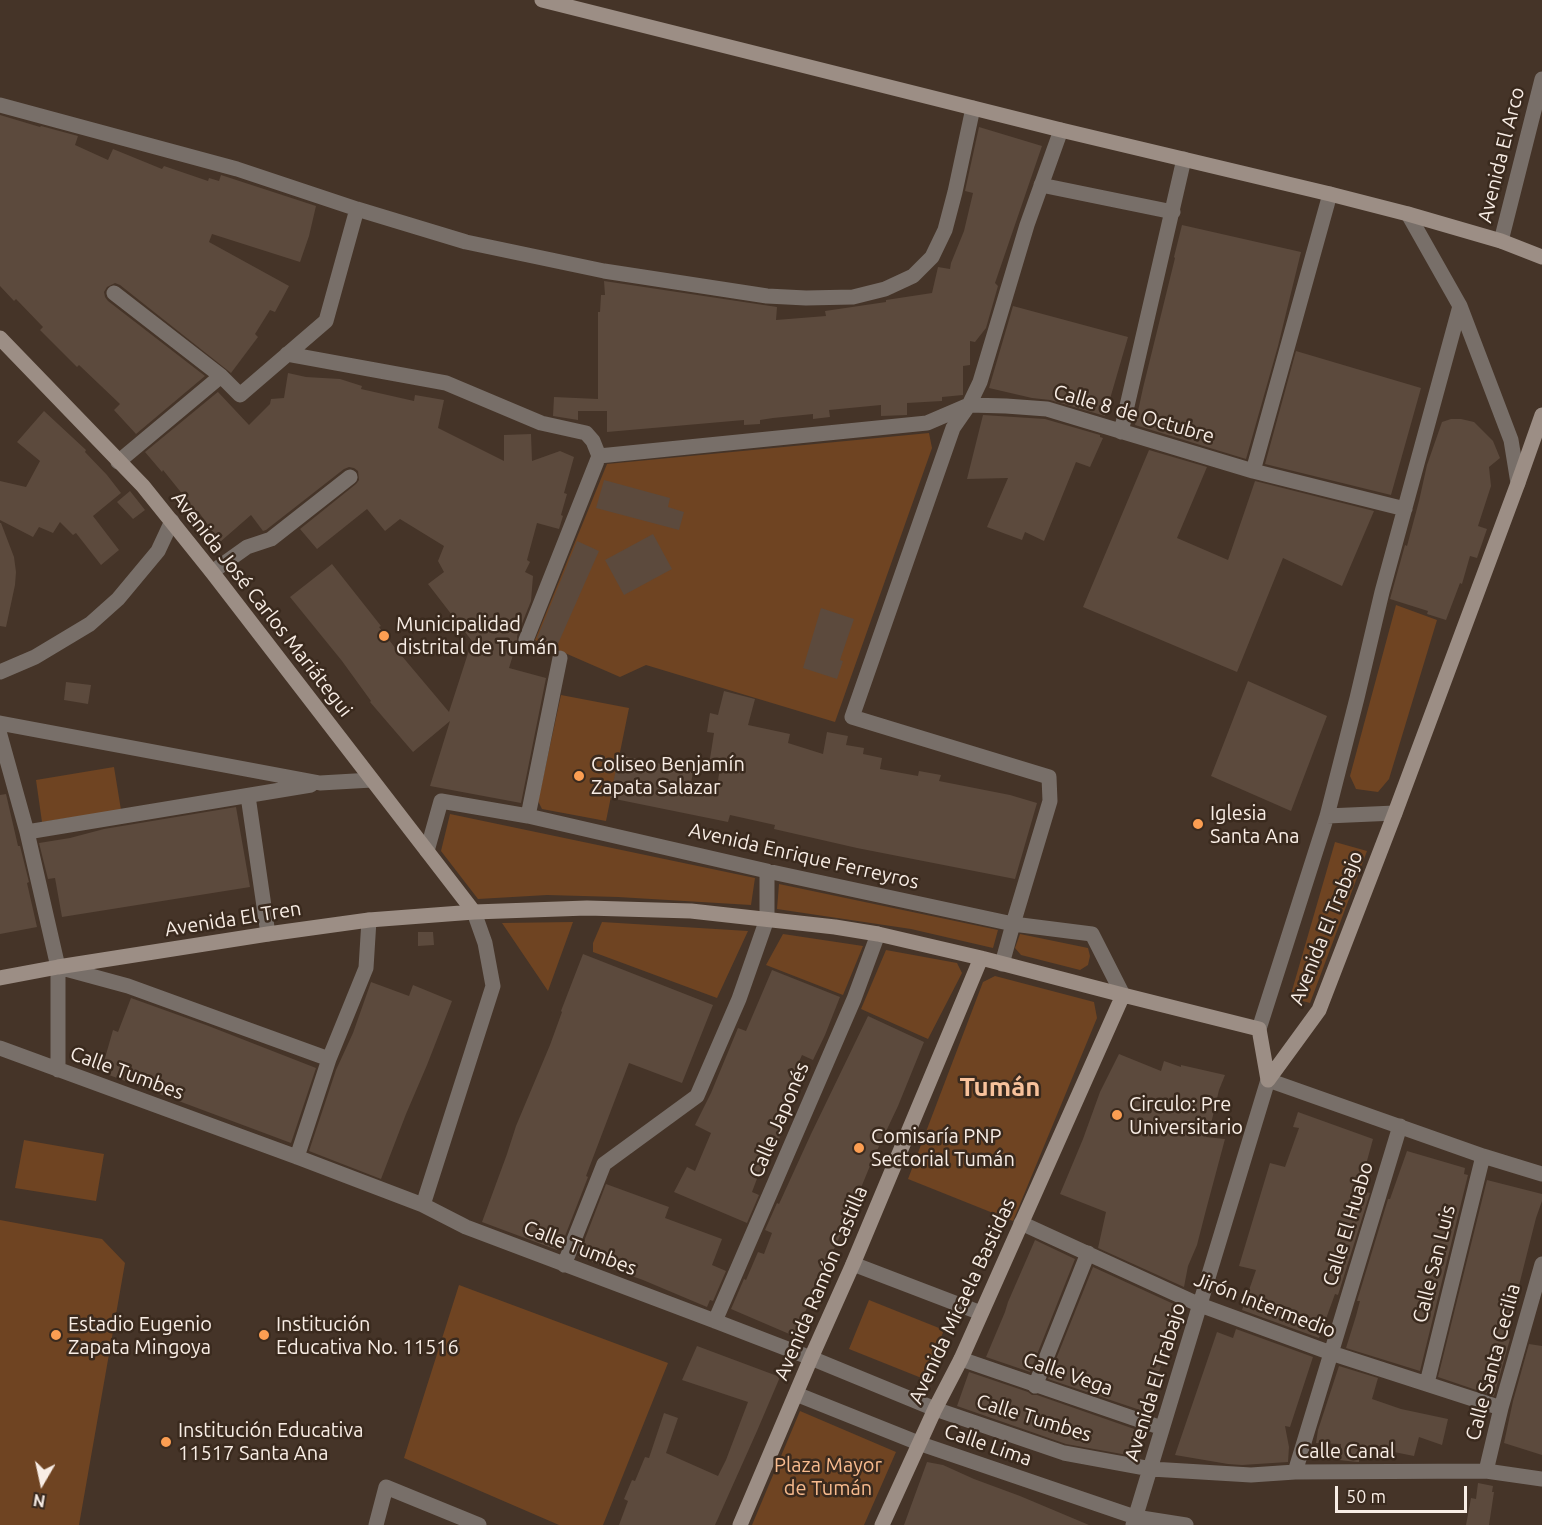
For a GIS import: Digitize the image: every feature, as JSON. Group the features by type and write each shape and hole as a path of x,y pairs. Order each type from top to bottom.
{"main road":[{"path":"542,0 1408,214 1542,257"},
{"name":"Avenida José Carlos Mariátegui","path":"0,338 143,486 172,521 474,912"},
{"name":"Avenida El Trabajo","path":"1268,1080 1319,1010 1395,813 1542,415"},
{"name":"Avenida El Tren","path":"0,978 58,967 369,920 474,912 587,908 692,911 878,934 1259,1029"},
{"name":"Avenida Ramón Castilla","path":"740,1525 853,1264 981,958"},
{"name":"Avenida Micaela Bastidas","path":"882,1525 921,1444 935,1409 961,1359 1123,995"},
{"path":"1259,1029 1268,1080"}],"street":[{"name":"Avenida El Arco","path":"1500,242 1542,79"},
{"path":"0,105 237,169 466,242 604,270 767,296 806,298 853,297 885,289 913,276 932,256 945,230 973,108"},
{"path":"1002,964 1050,801 1050,777 852,717 953,428 969,405 980,382 1027,225 1062,130"},
{"path":"1121,432 1184,159"},
{"path":"1041,185 1173,212"},
{"path":"1253,471 1330,194"},
{"path":"114,293 220,376 240,395 326,321 357,208"},
{"path":"1408,214 1460,306 1510,440 1518,483"},
{"path":"1259,1029 1327,816 1382,592 1460,306"},
{"path":"287,354 446,383 541,423 586,433 593,441 599,456 526,640"},
{"path":"118,462 220,376"},
{"name":"Calle 8 de Octubre","path":"599,456 927,423 969,405 1047,409 1253,471 1405,508"},
{"path":"212,572 247,547 271,538 350,477"},
{"path":"0,672 35,657 90,624 118,599 158,551 172,521"},
{"path":"528,816 560,658"},
{"path":"0,723 320,783"},
{"path":"0,735 27,832 58,967 58,1070"},
{"path":"27,832 320,783 372,780"},
{"path":"248,796 268,934"},
{"name":"Avenida Enrique Ferreyros","path":"427,851 441,801 528,816 1013,924 1092,934 1123,995"},
{"path":"1327,816 1395,813"},
{"path":"564,1265 604,1164 697,1096 739,999 767,919 767,871"},
{"path":"423,1205 493,986 485,943 474,912"},
{"path":"297,1157 329,1059 366,968 369,920"},
{"name":"Calle Japonés","path":"715,1321 854,999 878,934"},
{"path":"58,967 128,986 329,1059"},
{"name":"Calle Tumbes","path":"0,1048 423,1205 466,1227 811,1358 935,1409 1064,1453 1151,1469"},
{"path":"1268,1080 1542,1174"},
{"name":"Avenida El Trabajo","path":"1134,1521 1268,1080"},
{"name":"Calle El Huabo","path":"1295,1472 1400,1126"},
{"name":"Calle San Luis","path":"1427,1383 1483,1155"},
{"name":"Jirón Intermedio","path":"1021,1222 1200,1305 1332,1353 1501,1408"},
{"path":"1035,1386 1088,1254"},
{"path":"853,1264 981,1313"},
{"name":"Calle Santa Cecilia","path":"1486,1471 1501,1408 1542,1264"},
{"name":"Calle Vega","path":"961,1359 1162,1428"},
{"name":"Calle Lima","path":"796,1394 921,1444 1134,1521 1186,1525"},
{"name":"Calle Canal","path":"1151,1469 1251,1474 1486,1471 1542,1479"},
{"path":"376,1525 386,1488 479,1525"}],"green space":[{"path":"929,433 932,448 835,722 646,665 620,677 535,640 607,464"},
{"path":"1396,605 1437,620 1389,779 1378,792 1356,789 1350,776"},
{"name":"Coliseo Benjamín Zapata Salazar","path":"561,695 629,708 606,821 542,809 538,801"},
{"path":"114,767 121,810 42,822 36,780"},
{"path":"450,814 755,878 751,905 547,895 478,899 441,851"},
{"path":"1335,842 1367,851 1310,1003 1299,1000 1291,994"},
{"path":"779,884 998,930 993,948 911,929 777,909"},
{"path":"573,922 548,991 502,923"},
{"path":"602,922 748,931 717,998 593,952 593,943"},
{"path":"783,934 863,946 843,995 766,965"},
{"path":"1020,934 1088,948 1090,956 1088,965 1080,970 1021,955 1015,948"},
{"path":"886,950 957,963 962,973 928,1039 861,1009"},
{"path":"995,976 1094,1002 1097,1018 1013,1221 908,1179 983,982"},
{"path":"24,1140 104,1154 96,1201 15,1188"},
{"name":"Estadio Eugenio Zapata Mingoya","path":"0,1220 102,1239 125,1263 79,1525 0,1525"},
{"path":"459,1285 668,1363 603,1525 559,1525 404,1458"},
{"path":"869,1300 944,1330 924,1379 849,1349"},
{"name":"Plaza Mayor de Tumán","path":"800,1411 896,1452 864,1525 752,1525"}],"building":[{"path":"0,115 78,136 75,145 108,160 113,149 162,169 164,166 208,181 209,178 219,181 221,175 316,206 300,262 212,234 209,242 289,286 275,312 270,310 255,334 258,337 231,373 120,285 115,283 107,287 104,292 108,301 205,376 136,434 114,410 120,404 79,365 77,367 40,330 43,327 0,286"},
{"path":"979,127 1042,146 995,283 998,286 986,328 975,342 970,341 970,365 963,366 963,395 942,397 942,401 907,403 907,415 881,416 881,405 829,410 830,417 813,419 813,414 760,420 760,424 744,425 744,420 607,432 607,411 578,411 578,420 553,416 554,397 598,399 598,312 600,312 601,295 605,295 604,281 777,307 776,320 826,316 825,311 932,293 938,267 950,269 964,231 973,193 965,191"},
{"path":"1182,225 1301,252 1278,346 1246,459 1135,425"},
{"path":"1013,306 1128,337 1105,416 1050,400 989,388"},
{"path":"1296,351 1421,388 1391,495 1265,464"},
{"path":"288,373 306,377 340,379 362,386 361,389 414,401 415,395 444,400 438,428 504,461 504,435 531,434 532,461 560,451 574,457 564,493 567,494 559,529 537,523 527,560 530,562 525,572 533,576 531,601 517,636 509,668 546,678 521,803 430,786 450,721 413,752 370,702 342,661 290,597 332,564 381,626 379,627 396,649 449,712 472,641 428,584 444,572 438,561 444,546 400,519 385,531 367,509 317,549 300,529 356,484 359,480 358,471 349,467 266,530 263,531 251,515 220,542 198,511 196,512 163,470 162,472 145,452 219,391 249,425 270,404 271,399 284,398"},
{"path":"44,411 86,450 85,452 121,493 93,516 119,550 101,565 76,533 73,535 60,522 53,533 39,527 33,537 0,520 0,481 26,487 40,461 17,442"},
{"path":"983,415 1045,419 1100,435 1103,438 1090,467 1076,462 1044,541 1025,532 1022,540 987,527 1008,478 967,479"},
{"path":"1451,419 1474,422 1493,441 1500,458 1489,467 1491,486 1478,526 1487,529 1477,558 1470,556 1462,584 1460,583 1446,620 1427,614 1428,611 1390,599 1405,545 1407,546 1427,465 1442,422"},
{"path":"1149,450 1207,467 1177,538 1228,560 1255,481 1374,511 1342,586 1283,558 1237,672 1083,607"},
{"path":"604,480 670,498 668,507 684,512 679,530 596,508"},
{"path":"130,491 145,510 133,519 117,502"},
{"path":"0,523 14,557 16,572 6,627 0,626"},
{"path":"653,534 672,569 624,595 605,560"},
{"path":"577,541 599,551 557,646 537,638"},
{"path":"821,608 854,619 840,660 843,661 837,679 803,668"},
{"path":"1248,681 1327,716 1291,811 1211,776"},
{"path":"66,682 91,685 88,704 64,700"},
{"path":"724,691 755,699 748,725 790,734 788,743 823,754 827,732 848,736 846,745 864,748 863,754 882,758 880,769 918,776 919,771 941,775 939,781 1010,795 1037,803 1015,879 857,848 774,829 775,825 730,815 728,822 610,798 619,755 693,772 690,789 716,795 720,767 709,765 714,733 707,732 710,713 718,715"},
{"path":"6,794 29,882 27,883 37,927 0,934 0,795"},
{"path":"236,807 250,887 62,917 55,878 48,879 39,843 104,829"},
{"path":"418,932 433,932 434,945 418,946"},
{"path":"583,954 713,1005 682,1083 629,1063 586,1176 588,1177 560,1249 557,1250 482,1222 516,1126 550,1045"},
{"path":"772,970 840,997 813,1060 802,1055 790,1082 795,1084 783,1110 790,1113 768,1162 764,1160 752,1192 759,1195 747,1223 674,1192 687,1167 695,1171 711,1133 695,1125 738,1028 746,1031"},
{"path":"371,982 409,996 413,985 452,1001 381,1179 309,1151 336,1070 353,1033"},
{"path":"131,998 316,1068 291,1143 101,1072 113,1030 118,1032"},
{"path":"868,1016 924,1042 898,1106 794,1336 731,1309 758,1252 764,1254 772,1233 765,1230"},
{"path":"1119,1054 1161,1071 1164,1061 1181,1067 1181,1065 1225,1075 1206,1137 1225,1139 1184,1287 1098,1248 1106,1212 1060,1194 1100,1092"},
{"path":"1298,1112 1373,1139 1359,1190 1370,1193 1338,1295 1335,1294 1319,1338 1242,1310 1256,1270 1239,1266 1270,1163 1285,1167 1299,1128 1293,1127"},
{"path":"1407,1151 1465,1168 1464,1174 1468,1175 1420,1371 1346,1348 1360,1301 1357,1301 1388,1199 1390,1199"},
{"path":"1487,1180 1542,1194 1509,1325 1507,1338 1510,1339 1494,1396 1438,1377"},
{"path":"606,1184 669,1207 665,1218 722,1239 712,1265 726,1271 713,1301 710,1300 707,1307 643,1280 578,1257"},
{"path":"1035,1240 1075,1259 1030,1372 986,1357"},
{"path":"1093,1267 1178,1306 1146,1412 1048,1379"},
{"path":"1236,1329 1313,1357 1290,1427 1285,1426 1289,1447 1288,1462 1242,1465 1175,1455 1217,1332 1233,1338"},
{"path":"1529,1344 1542,1346 1542,1455 1504,1443"},
{"path":"697,1346 780,1377 757,1431 715,1525 619,1525 628,1501 624,1499 645,1457 649,1458 664,1413 678,1418 666,1453 718,1476 726,1460 748,1402 682,1380"},
{"path":"1339,1366 1378,1378 1372,1399 1401,1409 1448,1419 1442,1445 1419,1437 1414,1456 1379,1449 1377,1459 1359,1458 1357,1462 1339,1460 1341,1444 1316,1443 1318,1430"},
{"path":"969,1372 1140,1431 1133,1456 1066,1444 957,1406"},
{"path":"927,1462 943,1465 1089,1525 904,1525"},
{"path":"1478,1483 1493,1486 1489,1525 1466,1525 1471,1498 1476,1499"}],"place":[{"name":"Municipalidad distrital de Tumán","path":"384,636"},
{"name":"Coliseo Benjamín Zapata Salazar","path":"579,776"},
{"name":"Iglesia Santa Ana","path":"1198,824"},
{"name":"Circulo: Pre Universitario","path":"1117,1115"},
{"name":"Comisaría PNP Sectorial Tumán","path":"859,1148"},
{"name":"Estadio Eugenio Zapata Mingoya","path":"56,1335"},
{"name":"Institución Educativa No. 11516","path":"264,1335"},
{"name":"Institución Educativa 11517 Santa Ana","path":"166,1442"}],"district":[{"name":"Tumán","path":"1000,1087"}]}
